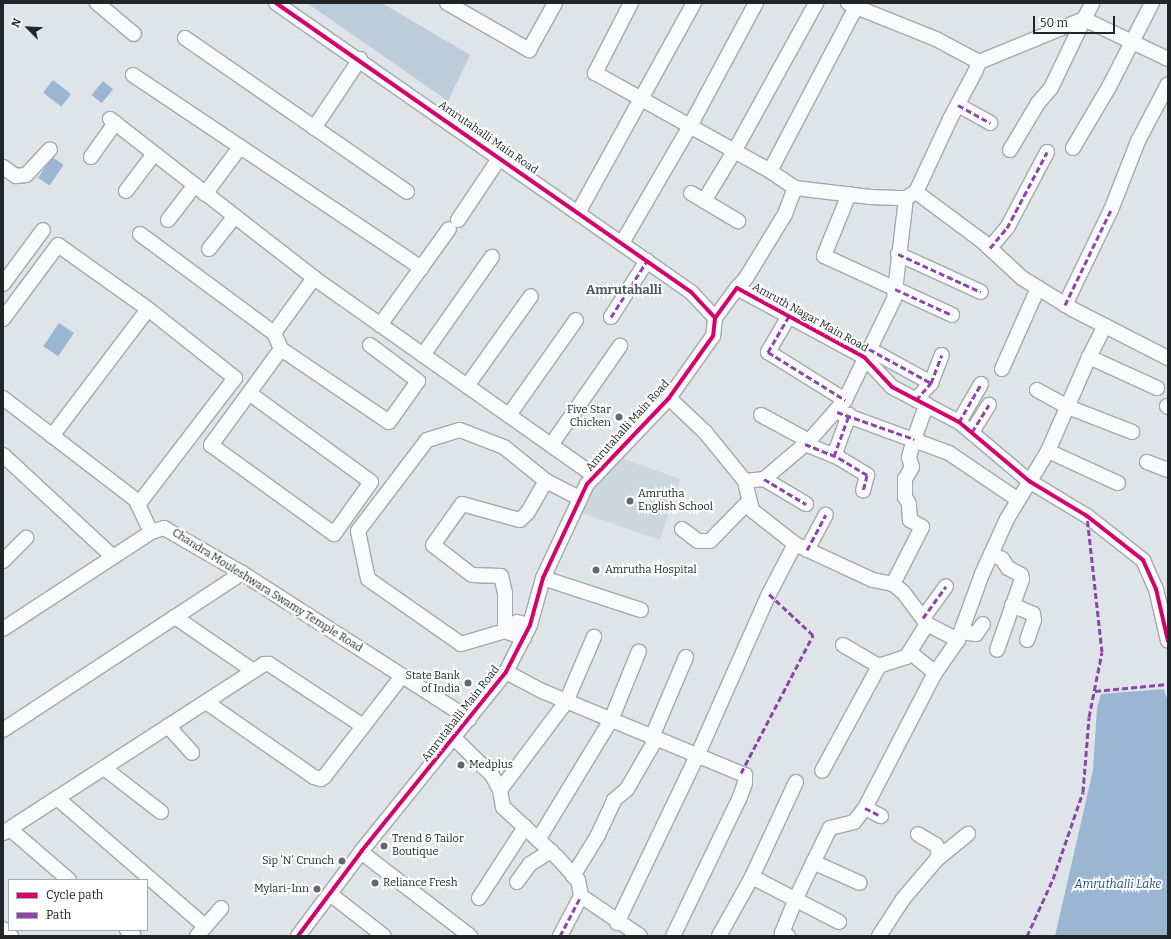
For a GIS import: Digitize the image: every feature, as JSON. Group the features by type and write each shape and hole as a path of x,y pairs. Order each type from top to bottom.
{"street":[{"path":"97,3 134,34"},
{"name":"Amrutahalli Main Road","path":"276,3 360,59 691,292 715,318 712,336 669,398 587,484 543,578 527,631 506,672 361,852 298,936"},
{"path":"447,3 529,50 555,3"},
{"path":"631,3 595,73 735,150 795,188 849,194 911,195 990,248 1022,278 1065,305 1168,358"},
{"path":"578,213 694,3"},
{"path":"622,244 690,126 756,3"},
{"path":"704,201 735,150 816,3"},
{"path":"1010,150 1038,103 1051,88 1091,3"},
{"path":"1073,148 1152,3"},
{"path":"770,171 852,5 936,39 979,62"},
{"path":"834,456 845,400 894,298 898,254 911,195 979,62 1084,19 1168,58"},
{"path":"185,38 407,192"},
{"path":"314,128 360,59"},
{"path":"133,75 421,268"},
{"path":"1065,305 1111,210 1136,151 1138,141 1168,84"},
{"path":"958,105 990,123"},
{"path":"91,158 112,121 314,278 595,476"},
{"path":"168,220 200,190 240,147"},
{"path":"5,174 26,176 50,149"},
{"path":"990,248 1007,228 1047,152"},
{"path":"126,191 154,154"},
{"path":"380,325 500,157"},
{"path":"737,288 746,278 785,214 795,188"},
{"path":"691,193 738,221"},
{"path":"849,194 824,256 952,315"},
{"path":"209,249 235,216"},
{"path":"3,284 43,230"},
{"path":"140,234 274,333 281,350 389,422 418,381 370,345"},
{"path":"5,311 58,245 148,310 235,378 138,505"},
{"path":"898,254 981,292"},
{"path":"423,355 492,257"},
{"path":"611,317 647,261"},
{"path":"274,333 314,278"},
{"name":"Amruth Nagar Main Road","path":"715,318 737,288 789,316 867,353 892,387 959,422 1030,481 1087,516 1143,560 1156,589 1168,642"},
{"path":"1002,369 1038,288"},
{"path":"467,386 531,296"},
{"path":"52,436 148,310"},
{"path":"789,316 768,352 845,400"},
{"path":"509,415 576,320"},
{"path":"783,935 795,900 830,828 854,822 865,808 935,673 960,636 991,554 1017,499 1048,451 1089,357 1105,326"},
{"path":"551,445 620,346"},
{"path":"249,393 371,482 334,534 211,445 249,393 281,350"},
{"path":"867,353 931,382"},
{"path":"893,584 922,527 910,520 909,504 905,497 905,479 912,467 910,457 922,402 942,355"},
{"path":"1089,357 1157,388"},
{"path":"959,422 981,384"},
{"path":"1038,390 1068,407 1132,432"},
{"path":"3,398 136,500 152,532"},
{"path":"669,398 705,432 745,481 748,502 752,510 801,547 873,580 893,584 903,592 925,621 960,636 976,634 983,624"},
{"path":"972,432 989,405"},
{"path":"843,414 949,453 1017,499"},
{"path":"745,481 764,479 843,414"},
{"path":"761,415 807,443 834,456 867,475 863,492"},
{"path":"506,631 461,644 368,578 358,531 427,440 460,430 504,447 546,481 580,498"},
{"path":"1048,451 1118,483"},
{"path":"4,458 113,557"},
{"path":"1147,462 1168,470"},
{"path":"764,479 806,504"},
{"path":"527,631 512,636 506,631 505,593 501,576 472,575 433,545 462,504 520,520 528,512 546,481"},
{"path":"682,529 698,541 710,541 748,502"},
{"path":"617,922 698,754 769,594 801,547 826,515"},
{"name":"Chandra Mouleshwara Swamy Temple Road","path":"3,629 152,532 158,529 168,529 242,573 469,719"},
{"path":"3,561 26,538"},
{"path":"991,554 1002,558 1008,568 1021,575 997,650"},
{"path":"3,730 242,573"},
{"path":"543,578 641,610"},
{"path":"822,771 879,666 906,657 946,586"},
{"path":"1012,605 1033,614 1034,620 1027,640"},
{"path":"175,617 252,670"},
{"path":"500,790 566,702 594,637"},
{"path":"843,645 879,666"},
{"path":"538,840 611,720 639,651"},
{"path":"910,652 935,673"},
{"path":"573,876 598,835 614,800 628,789 654,738 686,657"},
{"path":"68,879 7,831 206,702 252,670 264,664 269,664 364,726"},
{"path":"506,672 566,702 654,738 698,754 745,775 745,783 722,838 673,936"},
{"path":"206,702 318,778 324,777 402,676"},
{"path":"168,726 192,753"},
{"path":"454,738 492,775 500,790 503,807 551,851 578,880 581,896 560,936"},
{"path":"104,768 161,812"},
{"path":"719,936 752,877 796,782"},
{"path":"58,798 145,879"},
{"path":"865,808 881,816"},
{"path":"479,898 525,827"},
{"path":"918,834 936,845 939,851 937,859"},
{"path":"879,936 903,899 937,859 968,834"},
{"path":"517,882 530,864 551,851"},
{"path":"361,852 470,936"},
{"path":"813,862 860,883"},
{"path":"752,877 839,922"},
{"path":"148,882 201,931 221,908"},
{"path":"330,894 384,936"},
{"path":"581,896 617,922 640,936"},
{"path":"3,930 11,936"}],"shaded area":[{"path":"307,3 382,3 470,55 448,101"},
{"name":"Amrutha English School","path":"621,458 680,479 660,540 581,513 592,488"}],"water":[{"path":"53,80 71,94 61,107 43,93"},
{"path":"103,81 113,89 102,103 92,95"},
{"path":"52,157 64,165 50,186 38,178"},
{"path":"59,323 74,333 58,356 43,346"},
{"name":"Amruthalli Lake","path":"1164,689 1168,702 1168,936 1055,936 1093,770 1097,708 1101,694"}],"marked path":[{"path":"958,105 990,123"},
{"path":"990,248 1007,228 1047,152"},
{"path":"1065,305 1111,210"},
{"path":"898,254 981,292"},
{"path":"611,317 647,261"},
{"path":"895,289 952,315"},
{"path":"789,316 768,352 845,400"},
{"path":"869,349 931,383"},
{"path":"916,400 931,383 942,355"},
{"path":"959,422 981,384"},
{"path":"972,432 989,405"},
{"path":"837,412 914,439"},
{"path":"834,456 849,415"},
{"path":"805,444 839,458 867,475 863,491"},
{"path":"764,479 806,504"},
{"path":"807,550 826,515"},
{"path":"1027,936 1053,879 1083,792 1089,717 1102,652 1087,516"},
{"path":"923,618 946,586"},
{"path":"741,773 813,635 769,594"},
{"path":"1095,691 1168,684"},
{"path":"865,808 881,816"},
{"path":"560,936 581,896"}],"cycle path":[{"path":"276,3 691,292 715,318 713,336 669,398 587,484 543,578 530,625 506,672 361,852 298,936"},
{"path":"715,318 737,288 864,357 892,387 959,422 1029,481 1087,516 1143,560 1156,589 1168,641"}],"place":[{"name":"Five Star Chicken","path":"619,417"},
{"name":"Amrutha English School","path":"630,501"},
{"name":"Amrutha Hospital","path":"596,570"},
{"name":"State Bank of India","path":"468,683"},
{"name":"Medplus","path":"461,765"},
{"name":"Trend & Tailor Boutique","path":"384,846"},
{"name":"Sip 'N' Crunch","path":"342,861"},
{"name":"Reliance Fresh","path":"375,883"},
{"name":"Mylari-Inn","path":"317,889"}],"district":[{"name":"Amrutahalli","path":"624,290"}]}
